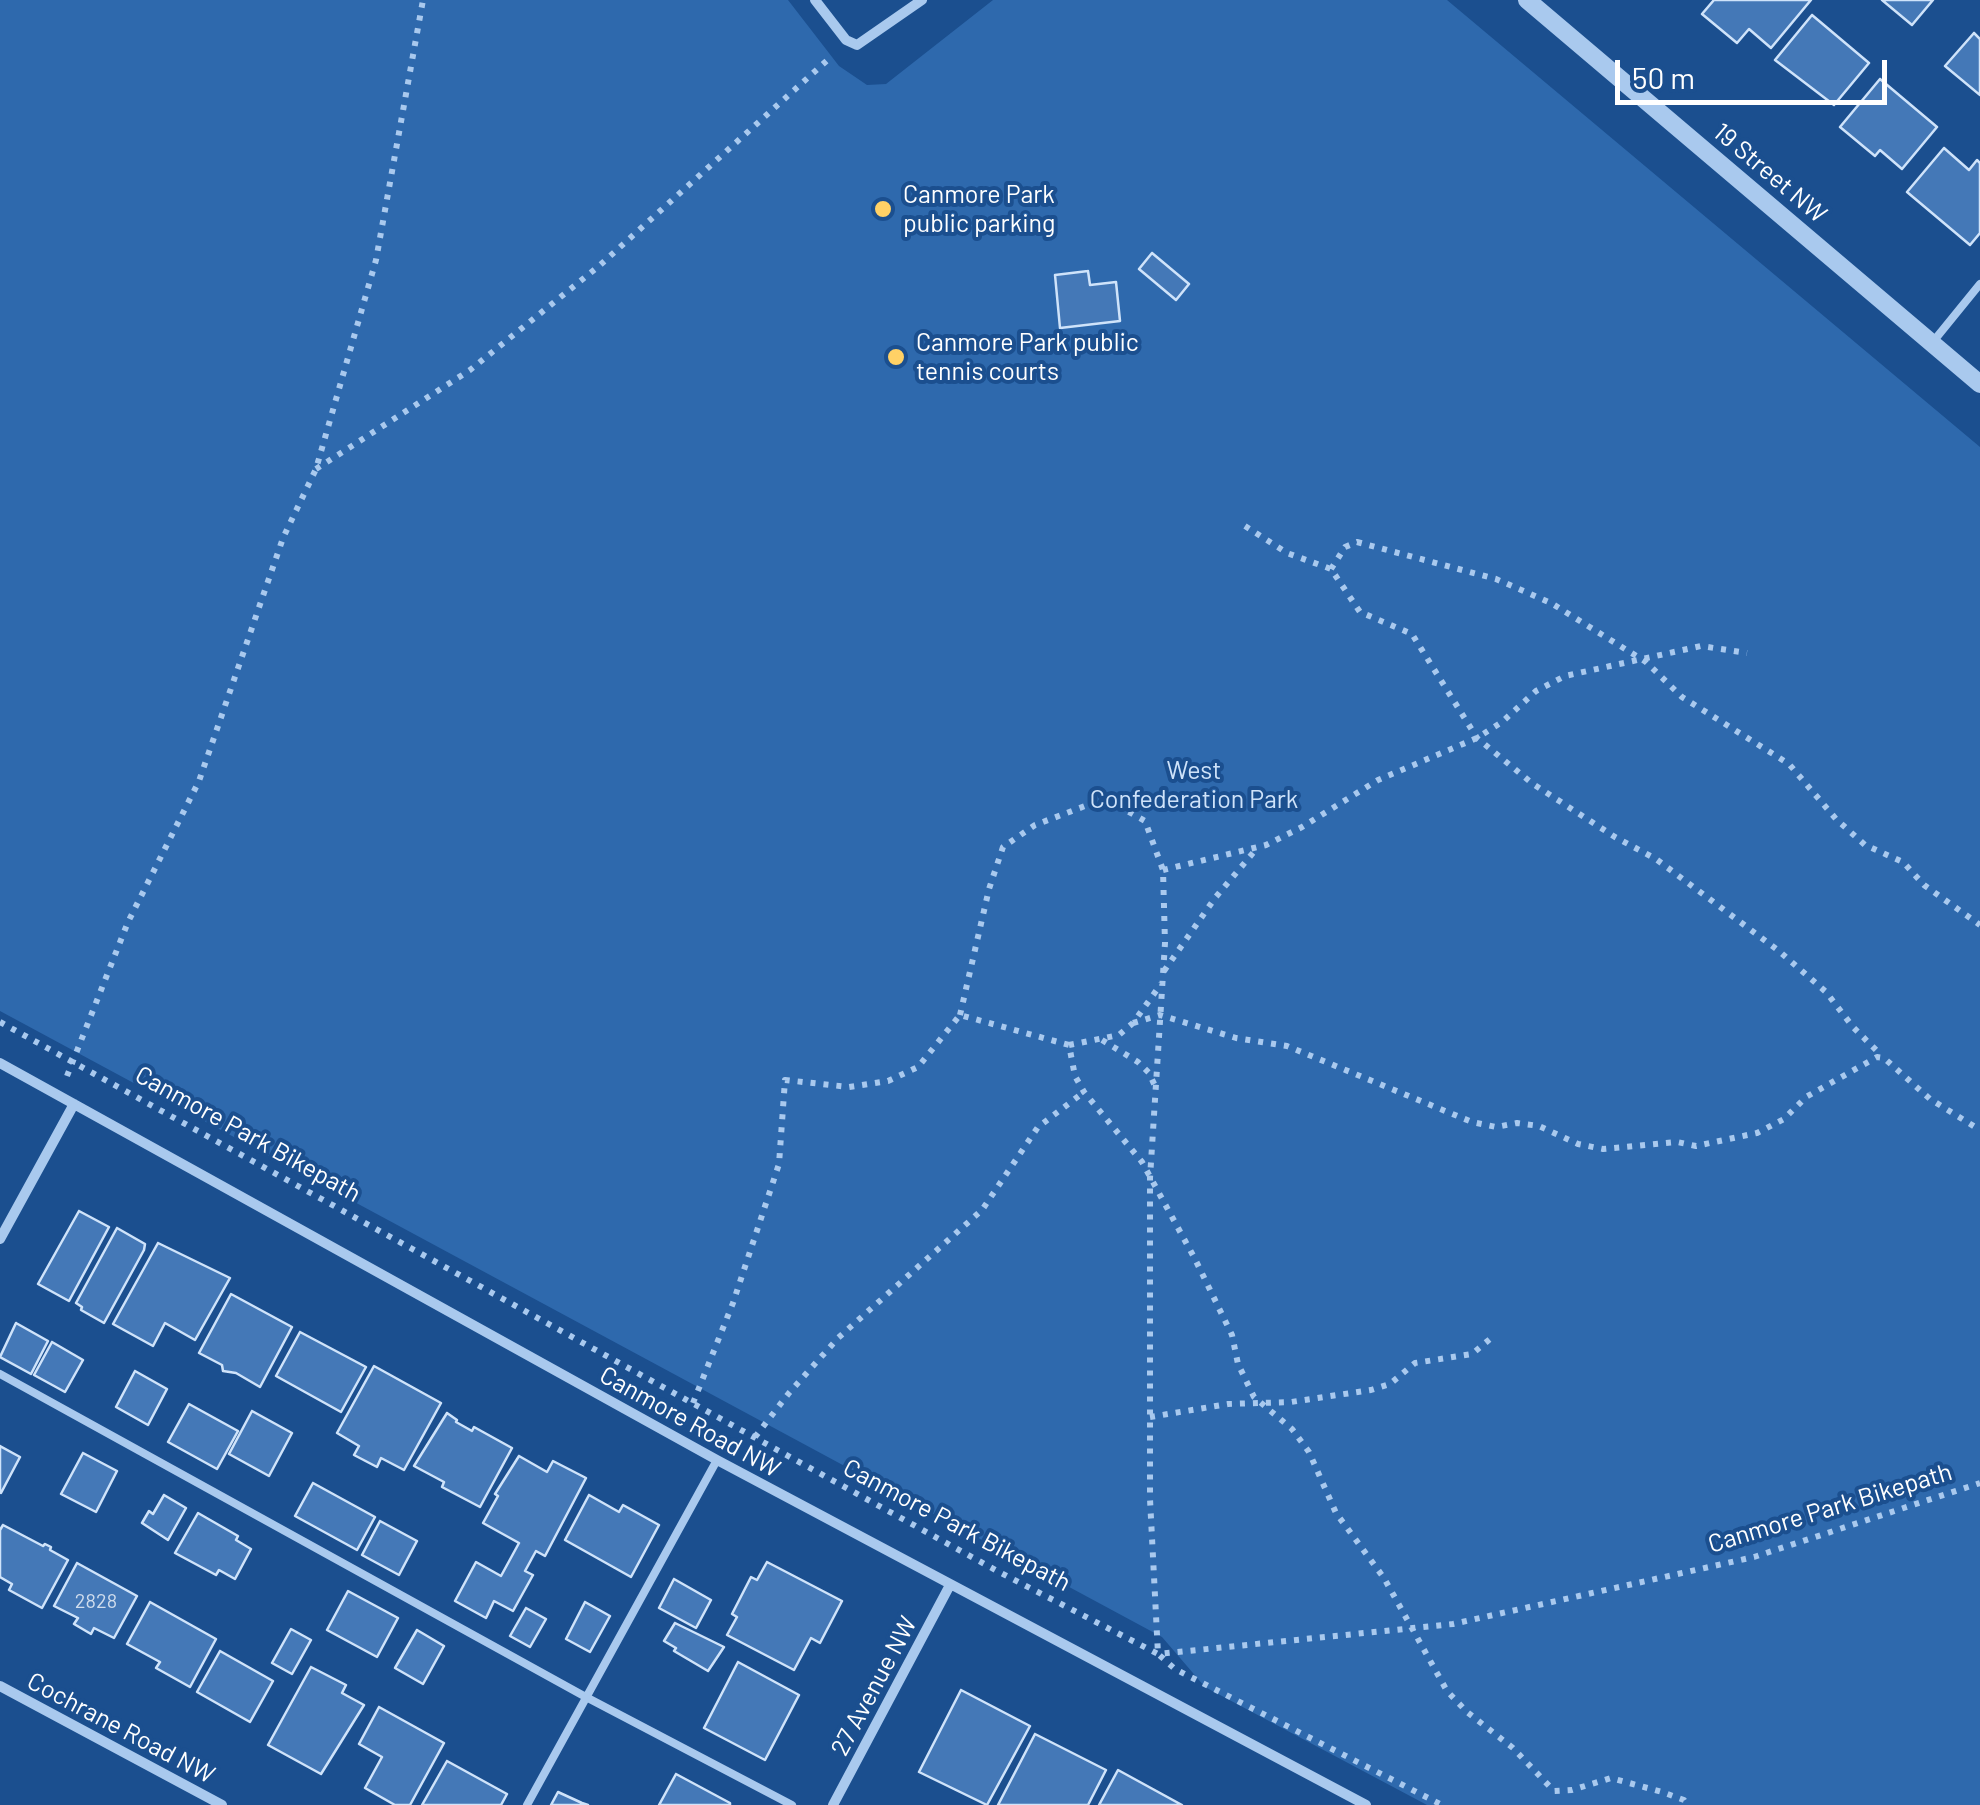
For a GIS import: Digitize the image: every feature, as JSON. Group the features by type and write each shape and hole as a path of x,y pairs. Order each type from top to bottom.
{"street":[{"path":"815,0 846,40 857,45 922,0"},
{"name":"19 Street NW","path":"1527,0 1980,384"},
{"name":"Canmore Road NW","path":"0,1063 716,1460 1366,1805"},
{"path":"0,1238 74,1104"},
{"name":"27 Avenue NW","path":"833,1805 950,1586"},
{"name":"Cochrane Road NW","path":"0,1686 222,1805"}],"lane":[{"path":"1932,343 1980,284"},
{"path":"0,1374 584,1696 792,1805"},
{"path":"527,1805 716,1460"}],"path":[{"path":"57,1095 74,1063 128,922 199,782 283,538 316,469 376,260 423,0"},
{"path":"316,469 470,370 599,266 846,40"},
{"path":"1245,526 1287,552 1331,569 1360,612 1412,634 1477,738 1533,784 1615,838 1656,858 1779,951 1826,992 1878,1051 1878,1058"},
{"path":"1331,569 1345,547 1357,542 1496,579 1551,603 1642,660 1682,697 1789,764 1864,845 1903,862 1924,885 1980,925"},
{"path":"1164,870 1260,846 1302,827 1378,780 1477,738 1502,722 1536,691 1565,676 1701,646 1747,653"},
{"path":"692,1403 732,1303 779,1164 785,1080 850,1088 888,1080 918,1067 960,1016 976,940 1003,847 1035,825 1084,806 1113,803 1145,821 1164,870 1163,976 1150,1178 1150,1499 1158,1654 1175,1669 1442,1805"},
{"path":"960,1016 1069,1045 1120,1035 1156,995 1163,976 1215,898 1260,846"},
{"path":"1133,1023 1160,1015 1236,1038 1287,1046 1472,1122 1496,1127 1530,1124 1578,1144 1603,1149 1677,1142 1696,1146 1757,1133 1784,1119 1806,1097 1878,1058 1884,1058 1930,1099 1980,1130"},
{"name":"Canmore Park Bikepath","path":"0,1022 999,1572 1158,1654 1453,1624 1754,1557 1980,1482"},
{"path":"1101,1039 1138,1062 1155,1087"},
{"path":"1069,1045 1075,1076 1084,1092 1142,1162 1216,1300 1232,1335 1238,1364 1254,1396 1292,1429 1309,1452 1336,1513 1384,1578 1447,1691 1513,1748 1554,1792 1611,1778 1662,1792 1684,1800 1687,1805"},
{"path":"756,1438 789,1393 838,1338 982,1210 1038,1127 1084,1092"},
{"path":"1150,1417 1228,1404 1290,1402 1371,1390 1390,1384 1414,1363 1472,1354 1490,1339"}],"green space":[{"name":"West Confederation Park","path":"0,0 788,0 839,66 867,85 886,84 993,0 1447,0 1980,447 1980,1805 1427,1805 1205,1687 1162,1637 0,1011"}],"building":[{"path":"1714,0 1811,0 1771,48 1749,29 1737,43 1702,14"},
{"path":"1882,0 1933,0 1912,25"},
{"path":"1812,15 1869,63 1834,105 1775,60"},
{"path":"1974,33 1980,39 1980,95 1945,66"},
{"path":"1880,79 1937,127 1902,169 1880,150 1875,156 1840,127"},
{"path":"1944,148 1969,170 1977,160 1980,163 1980,233 1970,245 1907,192"},
{"path":"1152,253 1189,284 1176,300 1139,269"},
{"path":"1088,271 1090,285 1116,282 1120,321 1060,328 1055,275"},
{"path":"79,1211 109,1227 69,1301 38,1284"},
{"path":"117,1228 145,1244 104,1323 76,1303"},
{"path":"158,1243 230,1278 195,1340 165,1323 153,1346 113,1324"},
{"path":"231,1294 292,1327 260,1387 236,1373 223,1371 222,1365 199,1353"},
{"path":"16,1323 48,1341 31,1374 0,1357"},
{"path":"300,1332 366,1367 341,1412 276,1376"},
{"path":"52,1342 83,1360 65,1392 34,1375"},
{"path":"374,1366 441,1403 404,1470 381,1458 377,1467 354,1455 359,1446 337,1433"},
{"path":"135,1371 167,1389 148,1425 116,1407"},
{"path":"189,1404 238,1431 217,1469 168,1442"},
{"path":"252,1411 292,1433 269,1476 229,1454"},
{"path":"447,1413 472,1431 474,1427 512,1448 480,1507 442,1487 444,1482 414,1466"},
{"path":"0,1446 20,1457 1,1493 0,1492"},
{"path":"83,1453 117,1471 96,1512 61,1494"},
{"path":"519,1456 547,1472 553,1461 586,1478 545,1556 536,1551 525,1571 533,1575 513,1611 494,1601 486,1618 455,1601 476,1562 501,1576 519,1543 483,1523 498,1496 495,1494"},
{"path":"313,1483 375,1517 357,1550 295,1516"},
{"path":"164,1495 186,1508 168,1540 142,1523 149,1511 153,1514"},
{"path":"589,1495 619,1512 623,1505 659,1525 631,1577 565,1540"},
{"path":"198,1513 238,1536 236,1540 251,1549 235,1579 219,1570 216,1575 175,1553"},
{"path":"380,1521 417,1541 399,1575 362,1555"},
{"path":"3,1525 51,1547 68,1560 42,1608 9,1590 12,1584 0,1577"},
{"path":"767,1562 842,1601 820,1643 811,1638 794,1670 727,1635 737,1617 732,1614 751,1577 757,1580"},
{"path":"77,1563 137,1596 114,1638 94,1628 91,1634 74,1624 78,1618 54,1606"},
{"path":"674,1579 711,1600 696,1628 659,1608"},
{"path":"348,1591 398,1618 377,1657 327,1630"},
{"path":"150,1602 216,1639 190,1687 156,1668 160,1662 127,1644"},
{"path":"585,1602 610,1616 590,1652 566,1639"},
{"path":"526,1608 546,1619 530,1647 510,1636"},
{"path":"675,1623 724,1647 708,1671 664,1641"},
{"path":"291,1629 311,1640 292,1674 272,1663"},
{"path":"417,1630 444,1646 423,1684 395,1668"},
{"path":"220,1651 273,1681 250,1722 197,1692"},
{"path":"738,1662 799,1695 765,1760 704,1728"},
{"path":"311,1667 346,1685 342,1693 364,1705 321,1774 268,1745"},
{"path":"961,1690 1030,1726 987,1805 919,1772"},
{"path":"379,1707 444,1743 410,1805 395,1805 365,1788 382,1757 359,1744"},
{"path":"1035,1734 1106,1770 1088,1805 998,1805"},
{"path":"447,1761 507,1794 501,1805 422,1805"},
{"path":"1118,1770 1182,1805 1099,1805"},
{"path":"676,1774 730,1803 730,1805 659,1805"},
{"path":"558,1792 582,1803 588,1805 551,1805"}],"place":[{"name":"Canmore Park public parking","path":"883,209"},
{"name":"Canmore Park public tennis courts","path":"896,357"}]}
